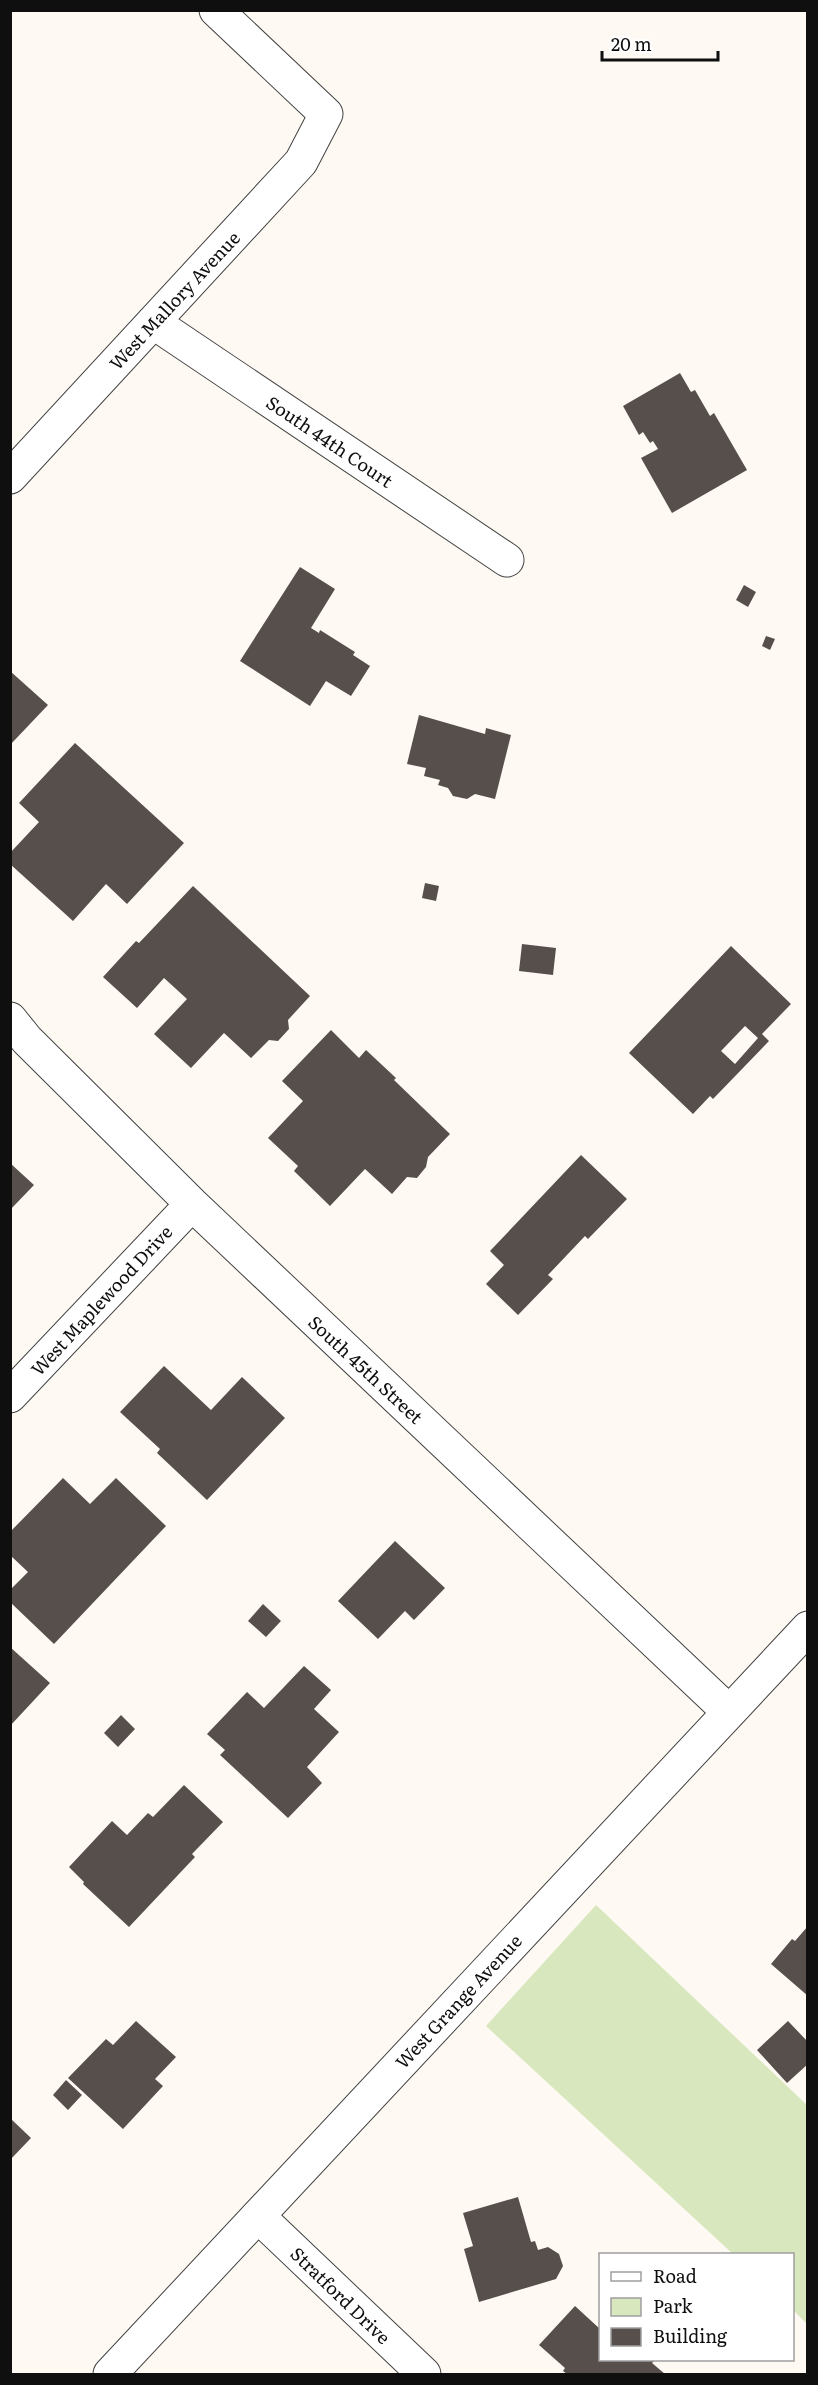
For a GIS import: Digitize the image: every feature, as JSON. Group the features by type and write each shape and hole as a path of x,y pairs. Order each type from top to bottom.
{"street":[{"name":"West Mallory Avenue","path":"10,477 302,162 326,114 216,10"},
{"name":"South 44th Court","path":"153,322 507,560"},
{"name":"South 45th Street","path":"10,1019 27,1040 192,1204 729,1712"},
{"name":"West Maplewood Drive","path":"10,1396 192,1204"},
{"name":"West Grange Avenue","path":"110,2374 807,1628"},
{"name":"Stratford Drive","path":"258,2216 424,2374"}],"green space":[{"path":"596,1905 807,2105 807,2324 794,2311 794,2253 732,2253 486,2026"}],"building":[{"path":"680,373 691,392 695,390 710,416 714,413 747,470 672,513 641,458 658,449 653,441 650,443 643,432 639,435 623,406"},
{"path":"300,567 335,589 311,628 319,633 320,630 355,652 353,655 370,666 351,696 326,681 310,706 240,661"},
{"path":"744,585 756,592 748,607 736,600"},
{"path":"766,636 775,639 770,650 762,646"},
{"path":"10,671 48,705 10,745"},
{"path":"419,715 485,734 486,728 511,735 495,799 475,794 467,799 453,796 448,788 438,785 440,780 424,776 426,768 407,764"},
{"path":"75,743 184,843 127,904 106,884 73,921 10,864 10,853 39,822 19,803"},
{"path":"425,883 439,886 436,901 422,898"},
{"path":"193,886 310,996 288,1020 289,1029 278,1041 269,1040 251,1058 224,1033 191,1068 154,1034 187,999 164,978 137,1008 103,977 136,941 139,943"},
{"path":"522,944 556,948 553,975 519,971"},
{"path":"731,946 791,1004 762,1034 769,1041 713,1099 710,1096 693,1114 629,1053","holes":["745,1026 758,1038 735,1064 721,1051"]},
{"path":"331,1030 359,1058 366,1050 450,1134 428,1157 426,1167 417,1178 407,1177 392,1194 365,1169 330,1206 294,1171 298,1166 268,1138 303,1101 282,1081"},
{"path":"581,1155 627,1199 588,1239 585,1236 548,1275 553,1279 518,1315 486,1284 504,1265 490,1251"},
{"path":"10,1163 34,1185 10,1210"},
{"path":"164,1366 211,1410 242,1377 285,1418 207,1500 157,1453 160,1449 120,1412"},
{"path":"63,1478 90,1504 116,1478 166,1526 54,1644 10,1602 10,1590 28,1572 10,1555 10,1532"},
{"path":"395,1541 445,1588 414,1620 405,1611 378,1639 338,1601"},
{"path":"263,1604 281,1621 266,1637 248,1621"},
{"path":"10,1647 50,1683 10,1726"},
{"path":"304,1666 331,1690 314,1709 339,1732 307,1767 322,1783 288,1818 220,1755 225,1750 207,1734 247,1692 264,1708"},
{"path":"121,1715 135,1729 118,1747 104,1733"},
{"path":"184,1785 223,1822 192,1854 195,1857 129,1927 83,1884 84,1882 69,1867 112,1821 127,1835 148,1813 153,1817"},
{"path":"808,1926 808,1996 771,1964 792,1939 795,1941"},
{"path":"136,2021 176,2057 155,2079 163,2086 123,2129 68,2078 106,2039 113,2045"},
{"path":"788,2021 808,2042 808,2064 787,2083 757,2050"},
{"path":"66,2080 82,2095 68,2110 53,2095"},
{"path":"10,2118 31,2138 10,2160"},
{"path":"518,2197 531,2242 535,2241 538,2250 548,2247 559,2254 563,2266 556,2279 479,2302 464,2249 473,2246 463,2213"},
{"path":"575,2306 599,2328 599,2361 654,2361 652,2363 665,2374 567,2374 563,2371 565,2368 539,2345"}]}
